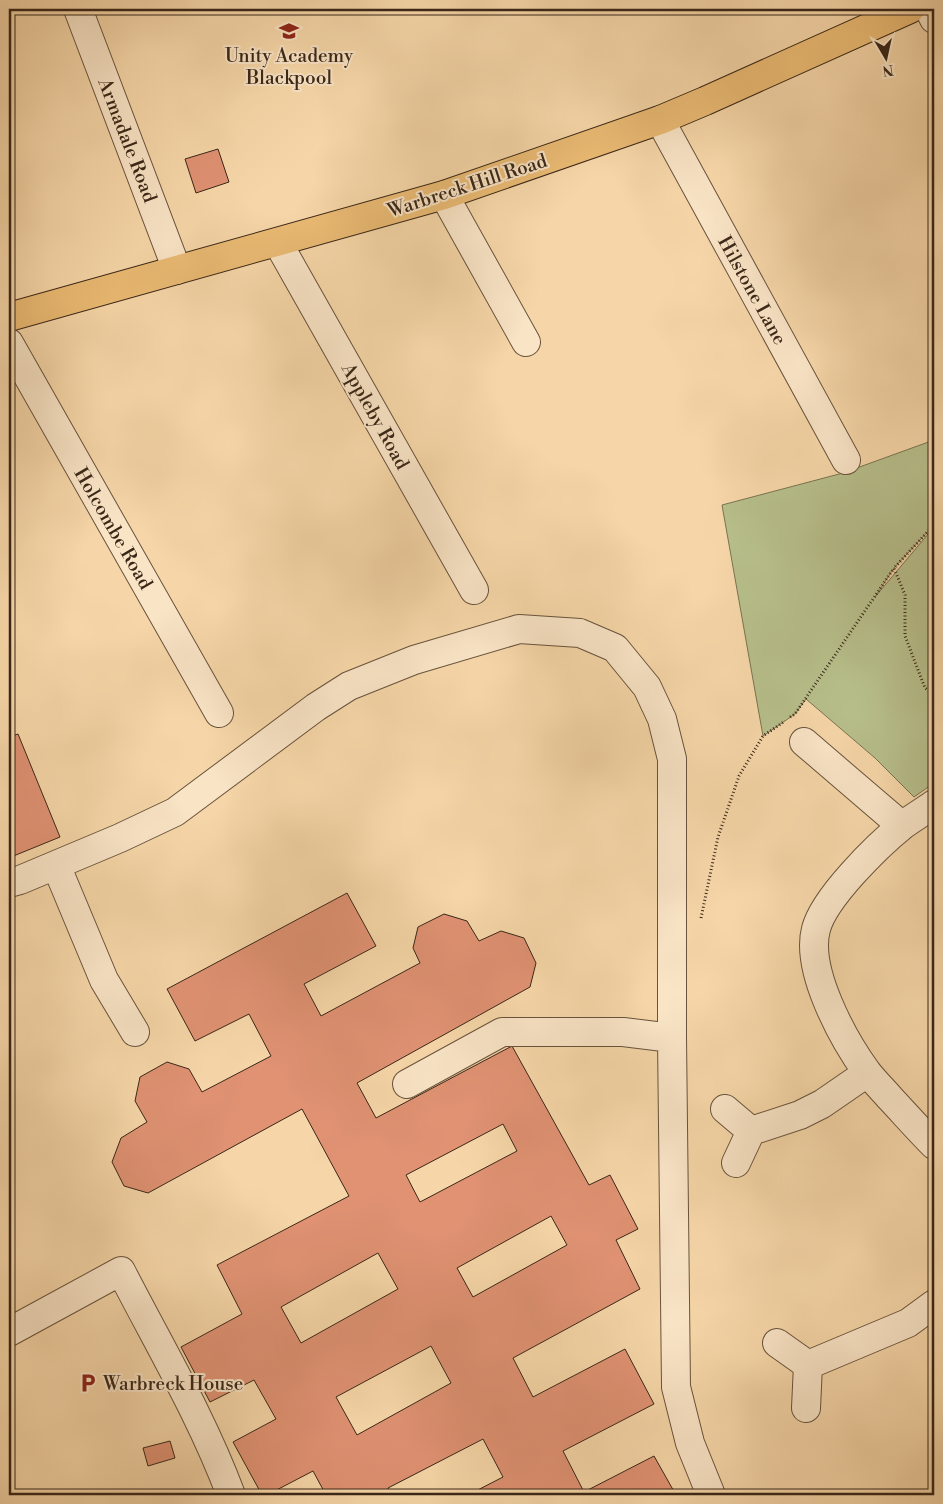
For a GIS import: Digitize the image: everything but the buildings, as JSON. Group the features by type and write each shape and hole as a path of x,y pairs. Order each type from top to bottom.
{"main road":[{"name":"Warbreck Hill Road","path":"9,318 444,195 660,120 910,9"}],"street":[{"name":"Armadale Road","path":"78,9 177,270"},
{"path":"929,9 934,19"},
{"name":"Hilstone Lane","path":"660,120 846,460"},
{"path":"444,195 526,342"},
{"name":"Appleby Road","path":"278,243 474,590"},
{"name":"Holcombe Road","path":"9,343 219,713"},
{"path":"9,883 56,865 175,812 316,707 349,686 414,660 519,629 580,633 614,648 647,687 662,719 672,758 672,1038 676,1386 690,1443 712,1495"},
{"path":"804,742 902,826"},
{"path":"934,804 902,826 873,853 832,897 816,928 813,942 814,962 829,1005 840,1028 867,1073 934,1145"},
{"path":"56,865 104,980 135,1032"},
{"path":"407,1084 502,1032 622,1032 672,1038"},
{"path":"736,1163 751,1131 800,1115 822,1104 867,1073"},
{"path":"725,1109 751,1131"},
{"path":"9,1332 121,1271 194,1409 218,1460 231,1495"},
{"path":"808,1365 908,1323 934,1304"},
{"path":"777,1343 808,1365"},
{"path":"806,1408 808,1365"}],"path":[{"path":"700,922 718,837 739,776 763,736 795,714 894,568 934,525"},
{"path":"894,568 905,595 905,636 925,688 934,695"}],"green space":[{"path":"934,440 934,525 894,568 875,597 934,527 934,783 914,797 875,758 806,699 795,714 763,736 722,505 843,473"}],"place":[{"name":"Unity Academy Blackpool","path":"289,31"},
{"name":"Warbreck House","path":"88,1383"}]}
